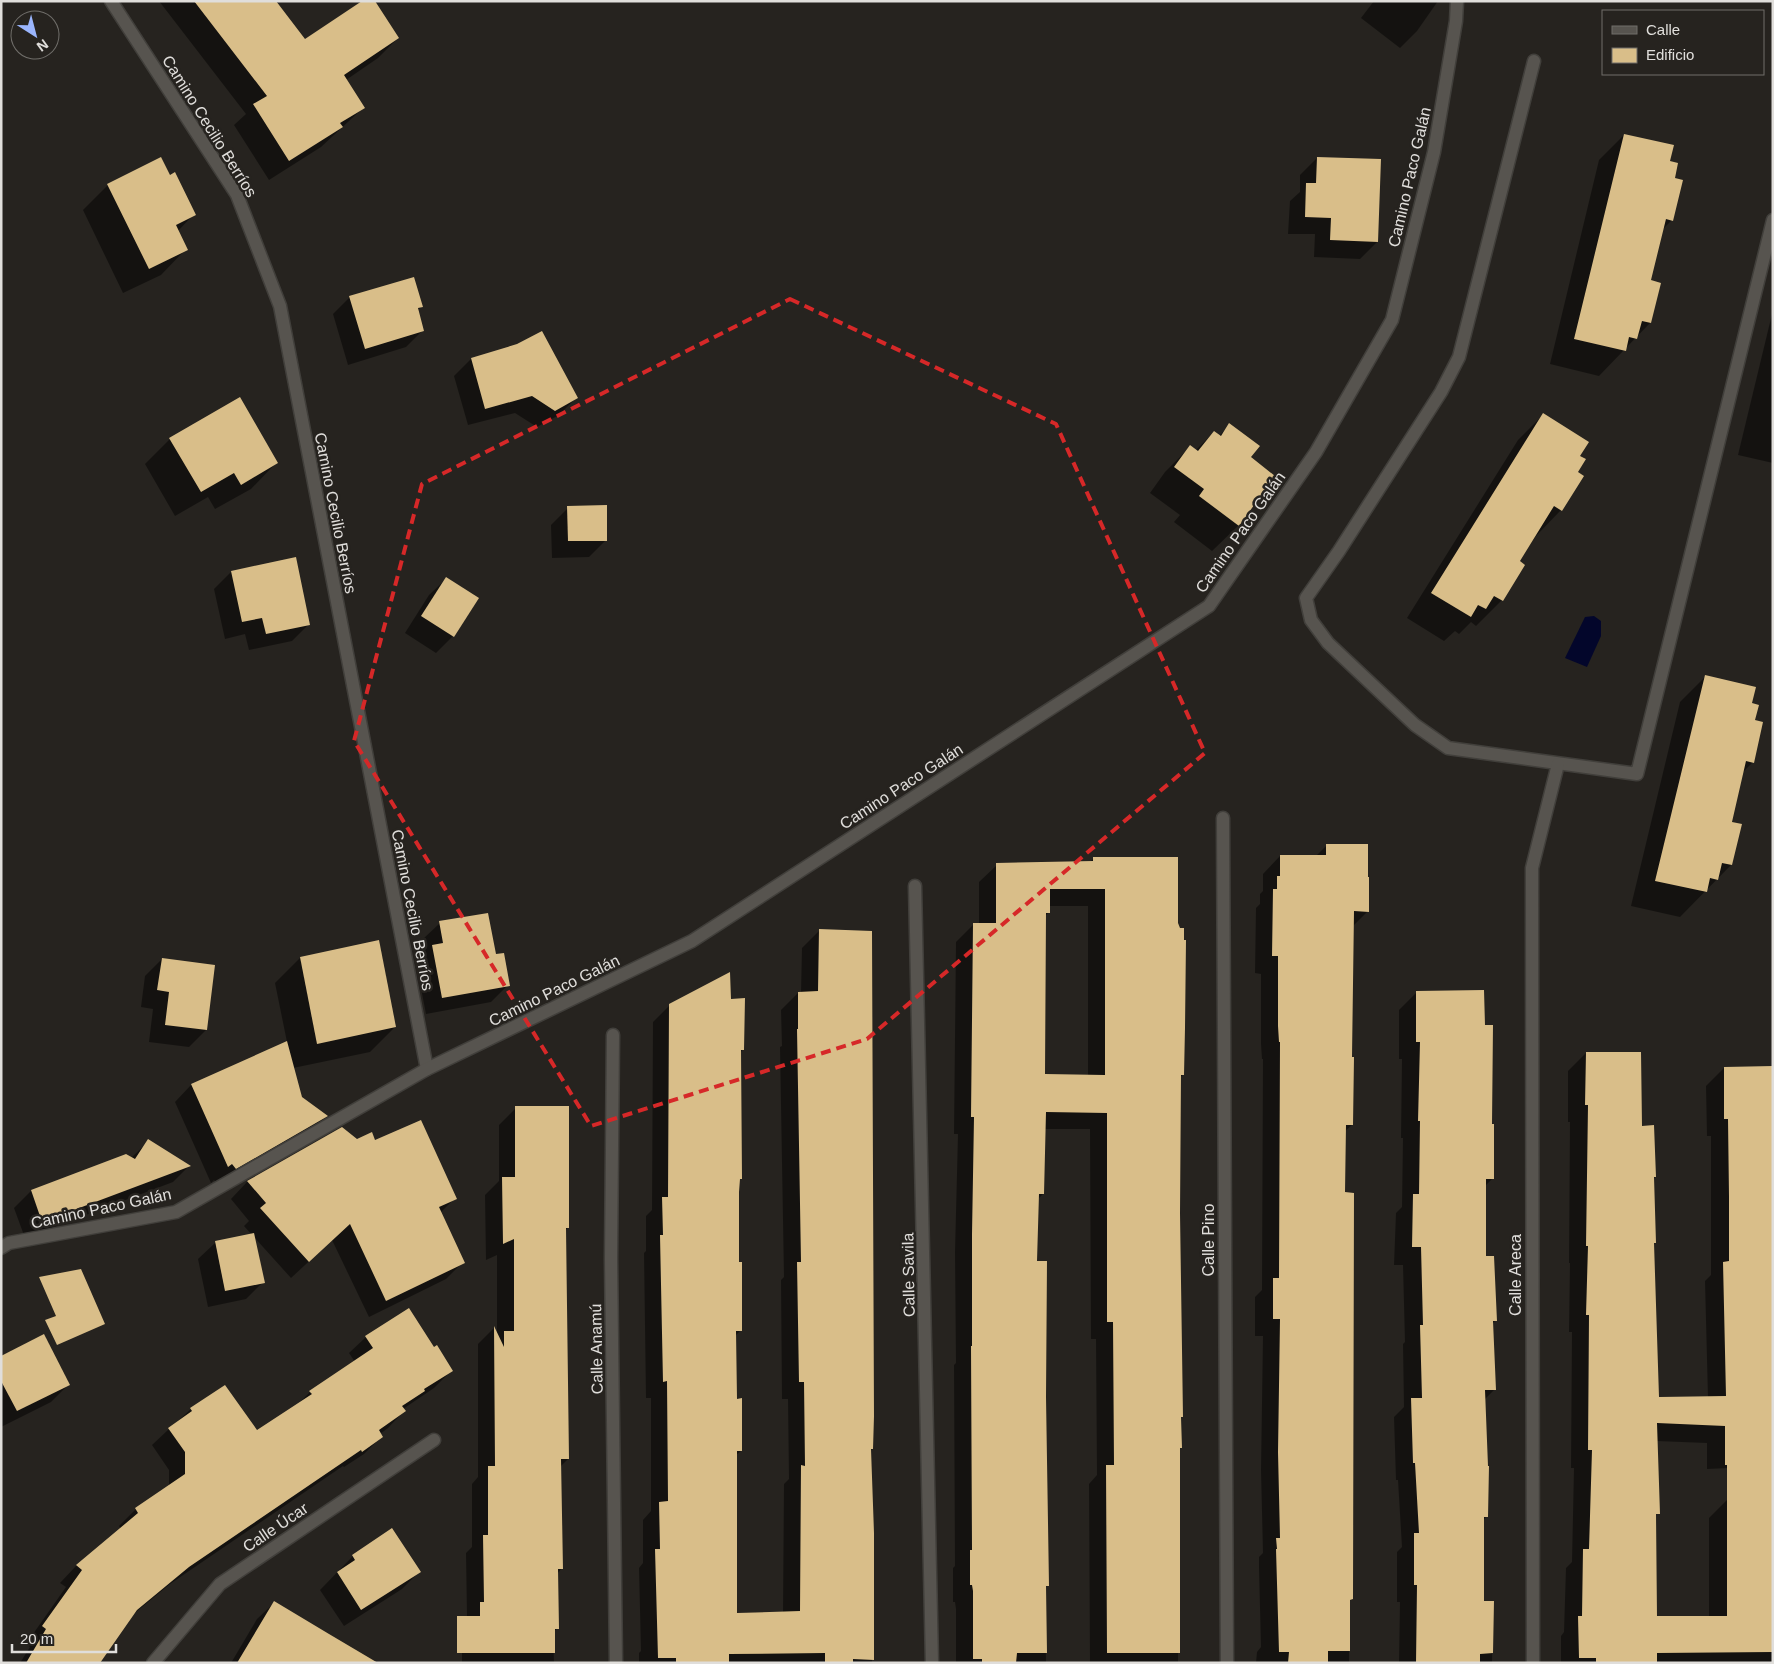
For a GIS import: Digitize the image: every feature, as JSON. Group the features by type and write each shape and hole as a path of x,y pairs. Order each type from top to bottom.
{"street":[{"name":"Camino Cecilio Berríos","path":"111,1 237,195 280,306 427,1069"},
{"name":"Camino Paco Galán","path":"1,1248 9,1243 176,1212 427,1069 692,942 1209,606 1316,452 1392,320 1434,152 1456,21 1457,1"},
{"path":"1534,61 1459,357 1441,392 1339,551 1306,598 1311,620 1328,642 1415,725 1448,748 1637,774 1773,220"},
{"name":"Calle Areca","path":"1533,1663 1532,868 1558,764"},
{"name":"Calle Pino","path":"1222,818 1227,1663"},
{"name":"Calle Savila","path":"915,886 932,1663"},
{"name":"Calle Anamú","path":"613,1036 611,1259 616,1663"},
{"name":"Calle Úcar","path":"153,1663 220,1584 434,1440"}],"highlighted area":[{"path":"790,299 1056,424 1205,753 867,1039 591,1126 354,741 422,484"}],"water":[{"path":"1594,616 1601,621 1601,636 1587,667 1565,658 1585,617"}],"building":[{"path":"194,1 276,1 305,39 362,1 375,1 399,38 344,75 365,108 340,123 343,127 289,161 253,104 267,96"},
{"path":"1624,134 1674,145 1670,161 1678,163 1675,178 1683,180 1673,221 1666,219 1651,280 1661,283 1651,323 1642,321 1637,339 1629,337 1626,351 1574,339"},
{"path":"161,157 170,175 175,172 196,215 176,225 188,250 149,269 107,184"},
{"path":"1317,157 1381,159 1378,242 1330,240 1331,218 1305,217 1306,183 1316,183"},
{"path":"414,277 423,307 418,308 424,331 365,349 349,296"},
{"path":"542,331 578,398 555,411 532,396 485,409 471,358 517,344"},
{"path":"240,397 278,463 241,485 234,473 201,492 169,438"},
{"path":"1543,413 1589,442 1580,456 1586,459 1578,472 1584,476 1562,511 1554,506 1520,561 1525,565 1503,601 1494,596 1486,609 1478,605 1471,617 1431,593"},
{"path":"1229,423 1260,446 1251,457 1275,476 1239,526 1199,496 1204,489 1174,467 1190,445 1198,451 1214,431 1221,436"},
{"path":"607,505 607,541 568,541 567,506"},
{"path":"296,557 310,625 266,634 262,618 242,622 231,571"},
{"path":"446,577 479,598 454,637 421,616"},
{"path":"1705,675 1756,687 1752,703 1759,705 1755,720 1763,722 1754,763 1746,761 1732,822 1742,824 1732,865 1722,863 1718,880 1710,878 1707,892 1655,881"},
{"path":"1326,844 1368,844 1369,912 1354,911 1353,1125 1346,1125 1345,1192 1354,1193 1353,1599 1350,1600 1350,1651 1328,1651 1328,1663 1288,1663 1289,1652 1279,1652 1276,1549 1276,1538 1280,1538 1278,1452 1280,1319 1273,1319 1273,1278 1279,1278 1280,1042 1278,1026 1278,956 1272,956 1273,889 1277,889 1277,876 1280,876 1280,855 1326,855"},
{"path":"1093,857 1178,857 1178,923 1180,928 1184,928 1184,940 1186,940 1184,1075 1181,1075 1180,1213 1183,1417 1181,1417 1182,1448 1180,1448 1180,1653 1107,1653 1106,1465 1114,1465 1113,1322 1107,1322 1107,1113 1046,1112 1044,1194 1039,1194 1037,1261 1047,1261 1046,1397 1049,1586 1046,1586 1047,1653 1017,1653 1016,1663 982,1663 982,1659 973,1659 973,1591 972,1585 970,1585 970,1550 972,1550 971,1346 974,1117 971,1117 973,923 996,923 996,863 1093,861","holes":["1050,889 1105,889 1105,1075 1045,1074 1046,913 1050,913"]},
{"path":"488,913 496,954 504,953 510,986 442,998 432,945 443,943 439,921"},
{"path":"819,929 872,931 874,1416 873,1449 871,1449 874,1533 874,1660 853,1659 853,1663 825,1663 825,1653 729,1654 729,1663 676,1663 676,1658 658,1658 655,1549 660,1549 659,1502 668,1501 667,1381 663,1382 660,1235 663,1235 662,1197 668,1197 669,1004 730,972 731,999 745,998 744,1050 741,1050 742,1179 740,1179 739,1192 739,1262 742,1262 742,1331 736,1331 737,1399 742,1398 742,1451 737,1451 737,1613 800,1611 801,1465 805,1466 804,1382 799,1382 797,1262 801,1262 798,992 818,991"},
{"path":"379,940 396,1027 317,1044 300,957"},
{"path":"162,958 215,965 207,1030 165,1025 169,992 157,990"},
{"path":"1484,990 1485,1025 1493,1025 1492,1124 1494,1124 1494,1179 1486,1179 1486,1256 1494,1256 1497,1321 1493,1321 1496,1390 1485,1390 1489,1466 1488,1517 1484,1517 1484,1601 1494,1601 1493,1653 1480,1654 1480,1663 1416,1663 1417,1585 1414,1585 1414,1533 1419,1533 1415,1463 1413,1463 1411,1398 1422,1398 1420,1325 1423,1325 1421,1247 1412,1247 1413,1194 1419,1194 1420,1042 1416,1042 1416,991"},
{"path":"287,1041 302,1097 328,1116 236,1169 232,1164 228,1167 191,1084"},
{"path":"1586,1052 1641,1052 1642,1126 1654,1125 1656,1243 1654,1243 1659,1397 1726,1396 1723,1262 1729,1261 1729,1197 1728,1119 1724,1119 1724,1067 1773,1066 1773,1652 1657,1653 1657,1663 1596,1663 1596,1658 1579,1658 1578,1616 1582,1616 1583,1549 1589,1549 1592,1450 1588,1450 1589,1315 1586,1315 1588,1246 1586,1246 1588,1105 1585,1105","holes":["1657,1423 1725,1426 1725,1465 1727,1465 1727,1616 1657,1616 1656,1514 1660,1514"]},
{"path":"515,1106 569,1106 569,1228 566,1228 569,1459 561,1459 563,1569 558,1569 559,1629 555,1629 555,1653 457,1653 457,1616 480,1616 480,1602 484,1602 483,1535 488,1535 488,1466 495,1466 494,1326 504,1347 504,1331 514,1331 514,1239 503,1244 502,1177 515,1177"},
{"path":"421,1120 457,1199 439,1207 465,1263 386,1301 350,1224 309,1262 260,1208 266,1203 247,1181 342,1127 357,1139 372,1132 375,1140"},
{"path":"148,1139 191,1166 42,1222 31,1190 126,1154 135,1159"},
{"path":"254,1233 265,1283 225,1291 215,1241"},
{"path":"81,1269 105,1324 57,1345 45,1320 56,1316 39,1277"},
{"path":"409,1308 434,1347 437,1345 453,1371 424,1389 425,1391 402,1406 406,1411 379,1430 383,1437 189,1567 137,1610 100,1663 26,1663 46,1629 42,1626 82,1570 76,1565 138,1513 135,1508 185,1474 185,1452 168,1428 192,1411 190,1408 225,1385 257,1430 312,1394 309,1391 373,1348 365,1336"},
{"path":"44,1334 70,1385 17,1411 1,1381 1,1356"},
{"path":"392,1528 421,1572 361,1610 337,1572 355,1560 352,1555"},
{"path":"274,1601 329,1634 378,1663 237,1663"}]}
